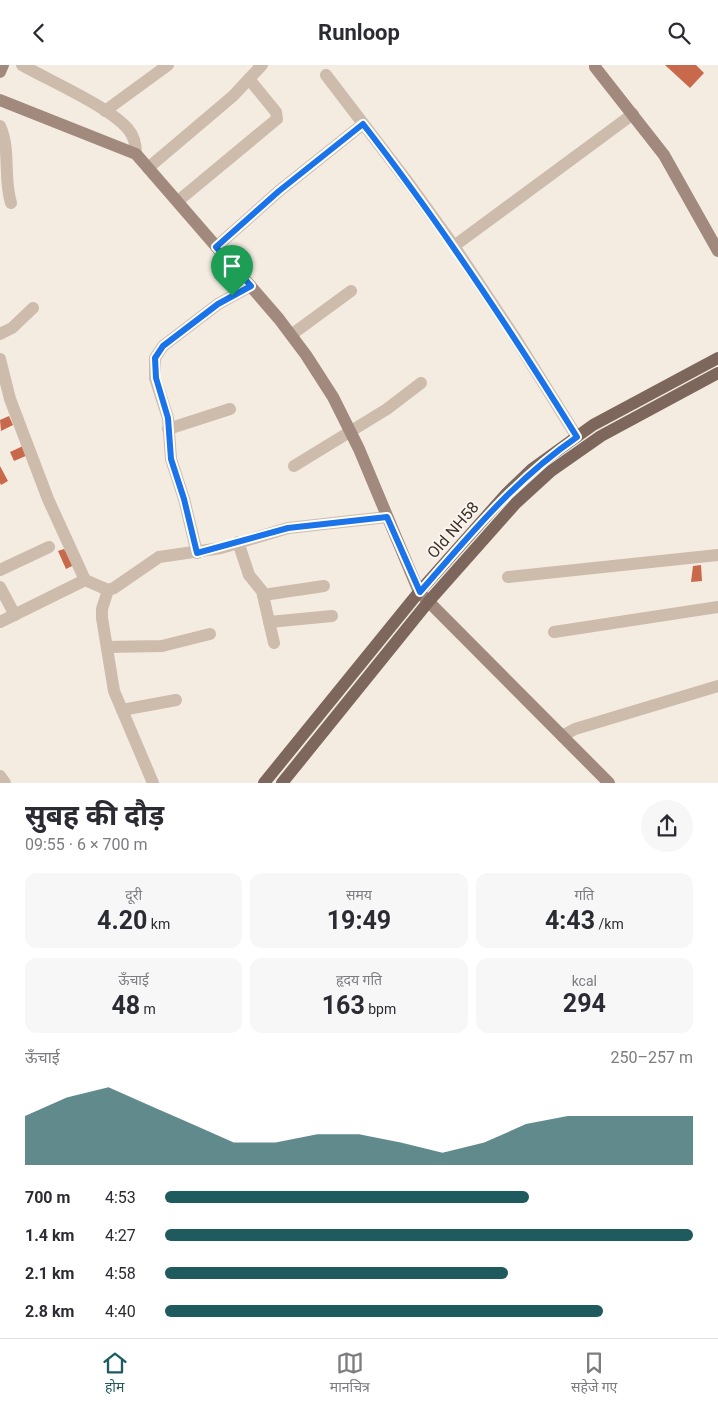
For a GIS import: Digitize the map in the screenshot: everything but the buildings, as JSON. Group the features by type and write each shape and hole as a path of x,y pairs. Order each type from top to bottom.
{"main road":[{"path":"0,72 3,65"},
{"path":"594,66 634,114 664,155 718,251"},
{"path":"0,100 136,154 178,201 291,335 333,397 424,597 609,783"},
{"name":"Old NH58","path":"282,783 424,597 507,493 532,469 593,425 718,358"},
{"name":"Old NH58","path":"264,783 424,597 516,503 551,471 601,437 718,373"}],"street":[{"path":"22,65 105,111 128,130 136,144 136,154"},
{"path":"105,111 168,65"},
{"path":"148,168 205,121 262,65"},
{"path":"326,75 454,246 514,335 577,437"},
{"path":"178,201 278,119 276,112 249,79"},
{"path":"454,246 634,114"},
{"path":"216,247 279,191 363,124"},
{"path":"0,125 7,149 8,193 11,203"},
{"path":"197,553 184,499 171,459 164,402 154,367 158,350 218,304 251,286"},
{"path":"291,335 352,291"},
{"path":"0,334 12,328 33,308"},
{"path":"0,359 10,399 42,481 85,580 108,590 114,589 159,557 197,553 304,525 387,517"},
{"path":"294,466 387,409 421,383"},
{"path":"168,429 230,409"},
{"path":"238,542 249,575 260,587 263,595 274,643"},
{"path":"0,571 49,547"},
{"path":"508,577 718,555"},
{"path":"0,622 85,580"},
{"path":"263,595 324,586"},
{"path":"0,587 15,615"},
{"path":"108,590 102,609 114,691 153,783"},
{"path":"554,632 718,607"},
{"path":"269,622 332,616"},
{"path":"107,647 162,646 210,635"},
{"path":"562,736 584,726 718,686"},
{"path":"122,710 176,701"},
{"path":"0,776 5,783"}],"route":[{"path":"363,124 454,246 514,335 577,437 532,469 507,493 420,592 387,517 335,521 288,528 197,553 184,499 171,459 168,418 156,378 155,358 158,350 218,304 232,296 251,286 216,247 279,191 363,124"}]}
